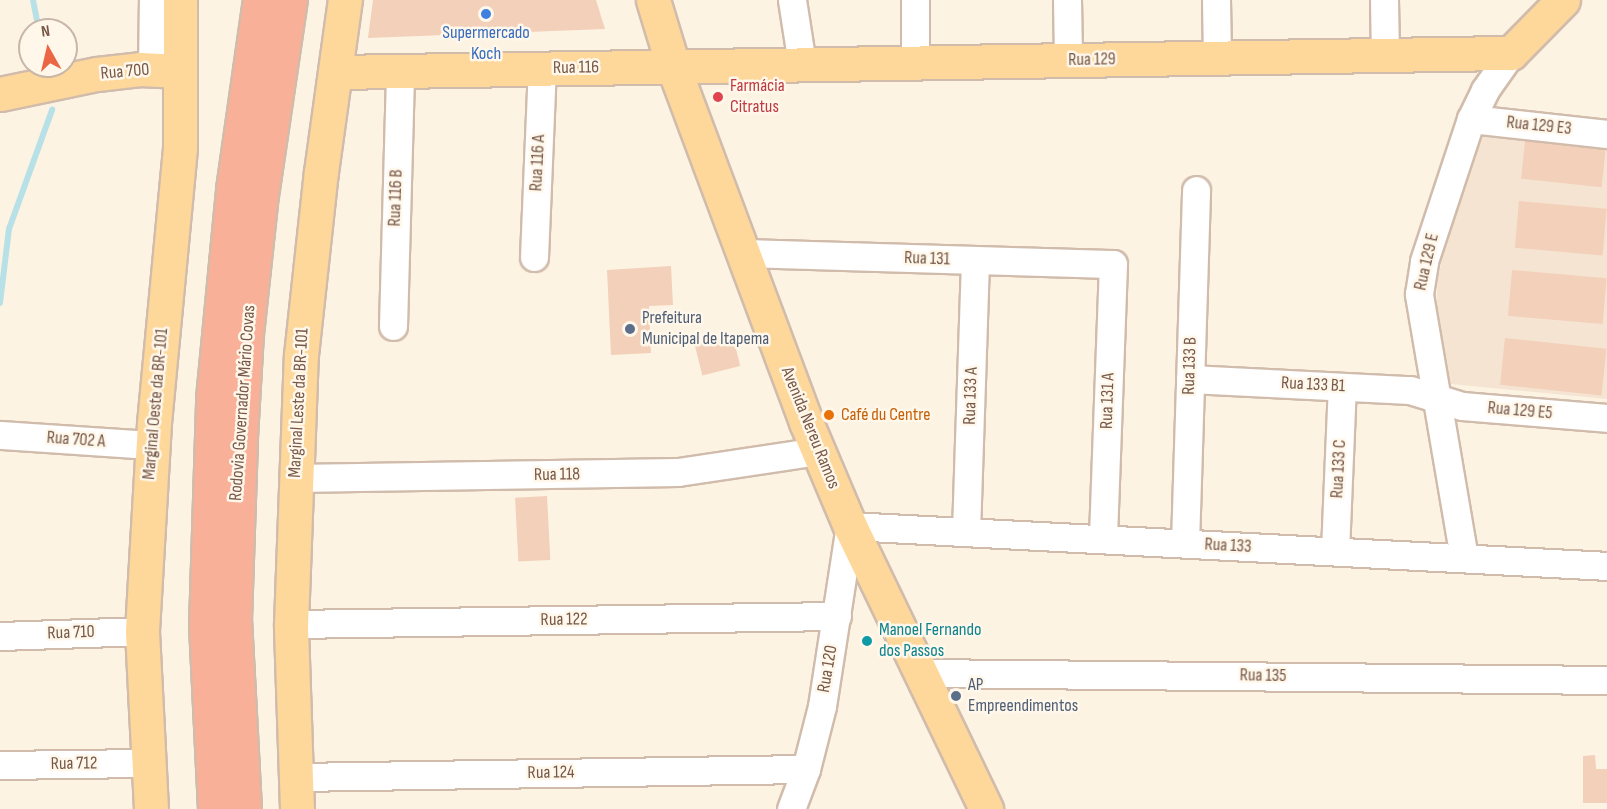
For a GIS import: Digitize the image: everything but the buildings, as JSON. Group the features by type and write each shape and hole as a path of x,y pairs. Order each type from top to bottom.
{"highway":[{"name":"Rodovia Governador Mário Covas","path":"214,809 206,626 213,398 233,189 260,0"},
{"name":"Rodovia Governador Mário Covas","path":"244,809 234,620 240,437 246,334 260,202 290,0"}],"main road":[{"name":"Marginal Oeste da BR-101","path":"151,809 142,631 152,445 180,148 166,70 180,0"},
{"name":"Marginal Leste da BR-101","path":"297,793 291,624 301,355 321,172 345,0"},
{"name":"Avenida Nereu Ramos","path":"653,0 673,66 741,254 818,451 850,526 986,809"},
{"name":"Rua 129 E","path":"1511,53 1563,0"},
{"name":"Rua 129","path":"673,66 1511,53"},
{"name":"Rua 116","path":"335,72 673,66"},
{"name":"Rua 700","path":"0,94 97,74 166,70"}],"street":[{"path":"153,0 166,70"},
{"path":"792,0 802,64"},
{"path":"915,0 915,63"},
{"path":"1067,0 1068,60"},
{"path":"1216,0 1217,58"},
{"path":"1384,0 1385,55"},
{"name":"Rua 129 E","path":"1464,558 1420,308 1420,277 1471,119 1491,81 1511,53"},
{"name":"Rua 116 A","path":"534,257 542,69"},
{"name":"Rua 116 B","path":"393,326 400,71"},
{"name":"Rua 129 E3","path":"1471,119 1607,134"},
{"name":"Rua 133 B","path":"1185,543 1196,190"},
{"name":"Rua 131","path":"741,254 1113,264"},
{"name":"Rua 133 A","path":"966,532 975,260"},
{"name":"Rua 131 A","path":"1103,539 1113,264"},
{"name":"Rua 133 B1","path":"1190,379 1410,390 1435,396"},
{"name":"Rua 133 C","path":"1335,551 1342,387"},
{"name":"Rua 129 E5","path":"1435,396 1462,406 1607,418"},
{"name":"Rua 702 A","path":"0,435 152,445"},
{"name":"Rua 118","path":"295,478 678,472 818,451"},
{"name":"Rua 133","path":"850,526 1607,566"},
{"name":"Rua 120","path":"791,809 806,769 822,706 850,526"},
{"name":"Rua 122","path":"291,624 837,616"},
{"name":"Rua 710","path":"0,636 142,631"},
{"name":"Rua 135","path":"919,673 1607,680"},
{"name":"Rua 712","path":"0,765 148,763"},
{"name":"Rua 124","path":"297,793 806,769"}],"shaded area":[{"path":"1485,129 1607,141 1607,399 1451,384 1436,309 1438,277 1450,226"}],"waterway":[{"path":"33,0 37,18"},
{"path":"0,303 9,229 52,110"}],"place":[{"name":"Supermercado Koch","path":"486,14"},
{"name":"Farmácia Citratus","path":"718,97"},
{"name":"Prefeitura Municipal de Itapema","path":"630,329"},
{"name":"Café du Centre","path":"829,415"},
{"name":"Manoel Fernando dos Passos","path":"867,641"},
{"name":"AP Empreendimentos","path":"956,696"}]}
